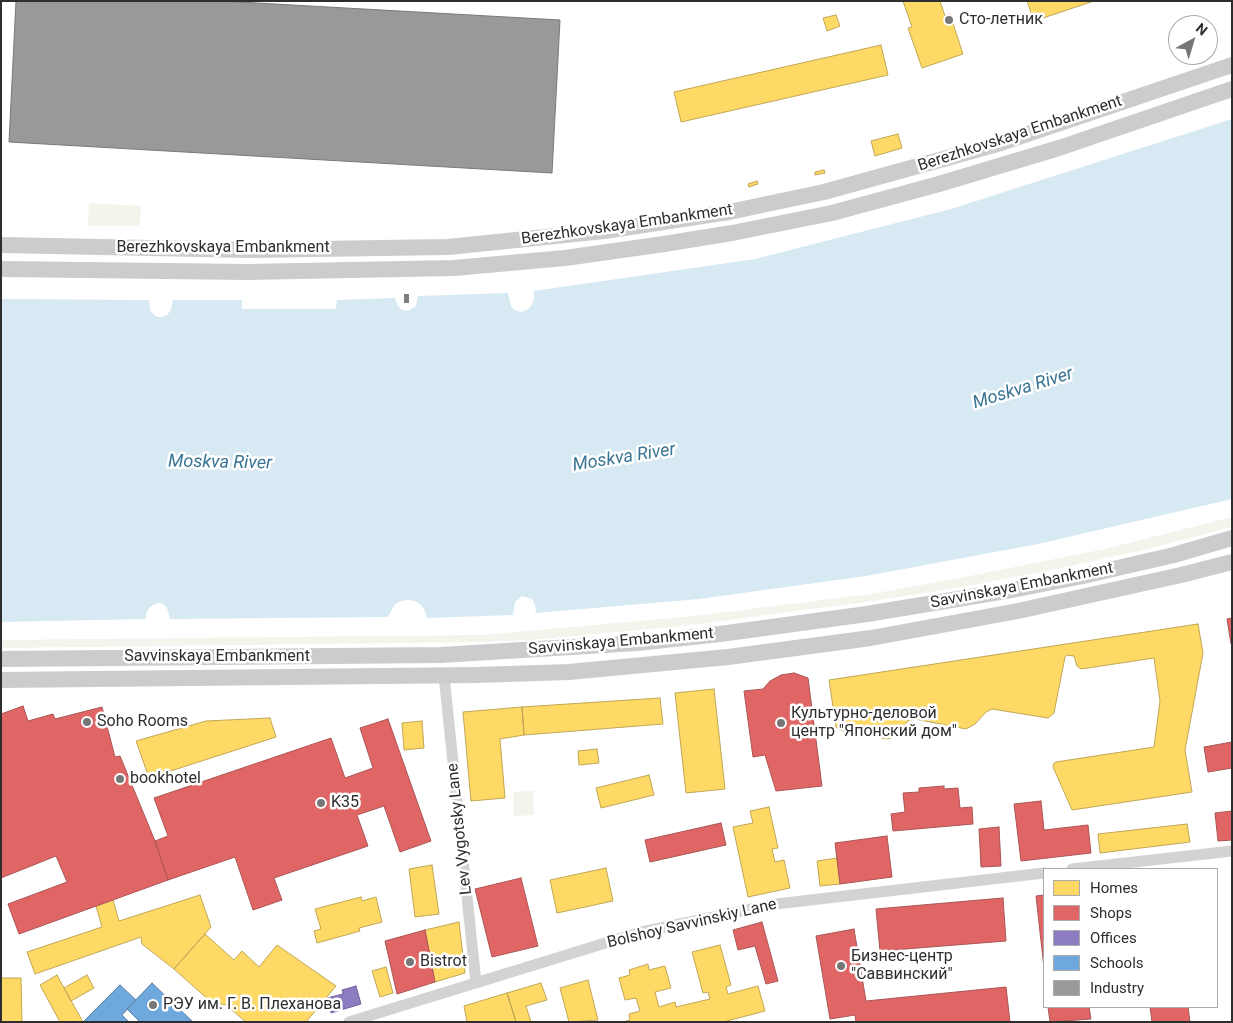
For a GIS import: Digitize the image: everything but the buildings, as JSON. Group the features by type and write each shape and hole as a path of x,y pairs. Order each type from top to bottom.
{"main road":[{"name":"Berezhkovskaya Embankment","path":"1,245 249,250 448,247 604,232 729,212 824,192 1001,143 1232,65"},
{"name":"Berezhkovskaya Embankment","path":"1,269 247,272 454,268 565,258 664,244 732,233 832,212 939,184 1059,148 1232,89"},
{"name":"Savvinskaya Embankment","path":"1,659 441,655 637,643 867,614 1012,590 1174,555 1232,538"},
{"name":"Savvinskaya Embankment","path":"1,680 444,676 576,671 728,657 871,638 1035,608 1181,576 1232,562"}],"street":[{"name":"Lev Vygotsky Lane","path":"444,676 476,983"},
{"path":"1081,868 1232,851"},
{"name":"Bolshoy Savvinskiy Lane","path":"350,1022 641,932 776,904 1043,872"}],"shaded area":[{"path":"89,203 141,206 140,224 136,226 88,226"},
{"path":"1232,517 1232,527 1144,550 1051,570 873,601 692,625 531,640 482,642 1,648 1,640 483,635 695,616 871,594 960,578 1105,549"},
{"path":"533,791 534,815 514,816 513,792"}],"water":[{"name":"Moskva River","path":"1232,119 1232,499 1038,544 866,576 699,599 536,613 535,604 532,599 522,596 515,602 513,615 427,618 421,605 415,601 408,600 395,604 388,617 170,619 167,608 163,604 158,603 149,608 146,613 146,619 1,622 1,299 149,300 150,310 153,314 157,317 162,317 171,310 173,300 242,300 242,309 336,309 337,300 395,298 402,310 408,311 416,306 418,296 508,293 511,306 514,310 521,312 531,306 534,299 534,291 755,259 951,209"}],"place":[{"name":"Сто-летник","path":"949,20"},
{"name":"Soho Rooms","path":"87,722"},
{"name":"Культурно-деловой центр \"Японский дом\"","path":"781,723"},
{"name":"bookhotel","path":"120,779"},
{"name":"K35","path":"321,803"},
{"name":"Bistrot","path":"410,962"},
{"name":"Бизнес-центр \"Саввинский\"","path":"841,966"},
{"name":"РЭУ им. Г. В. Плеханова","path":"153,1005"}]}
